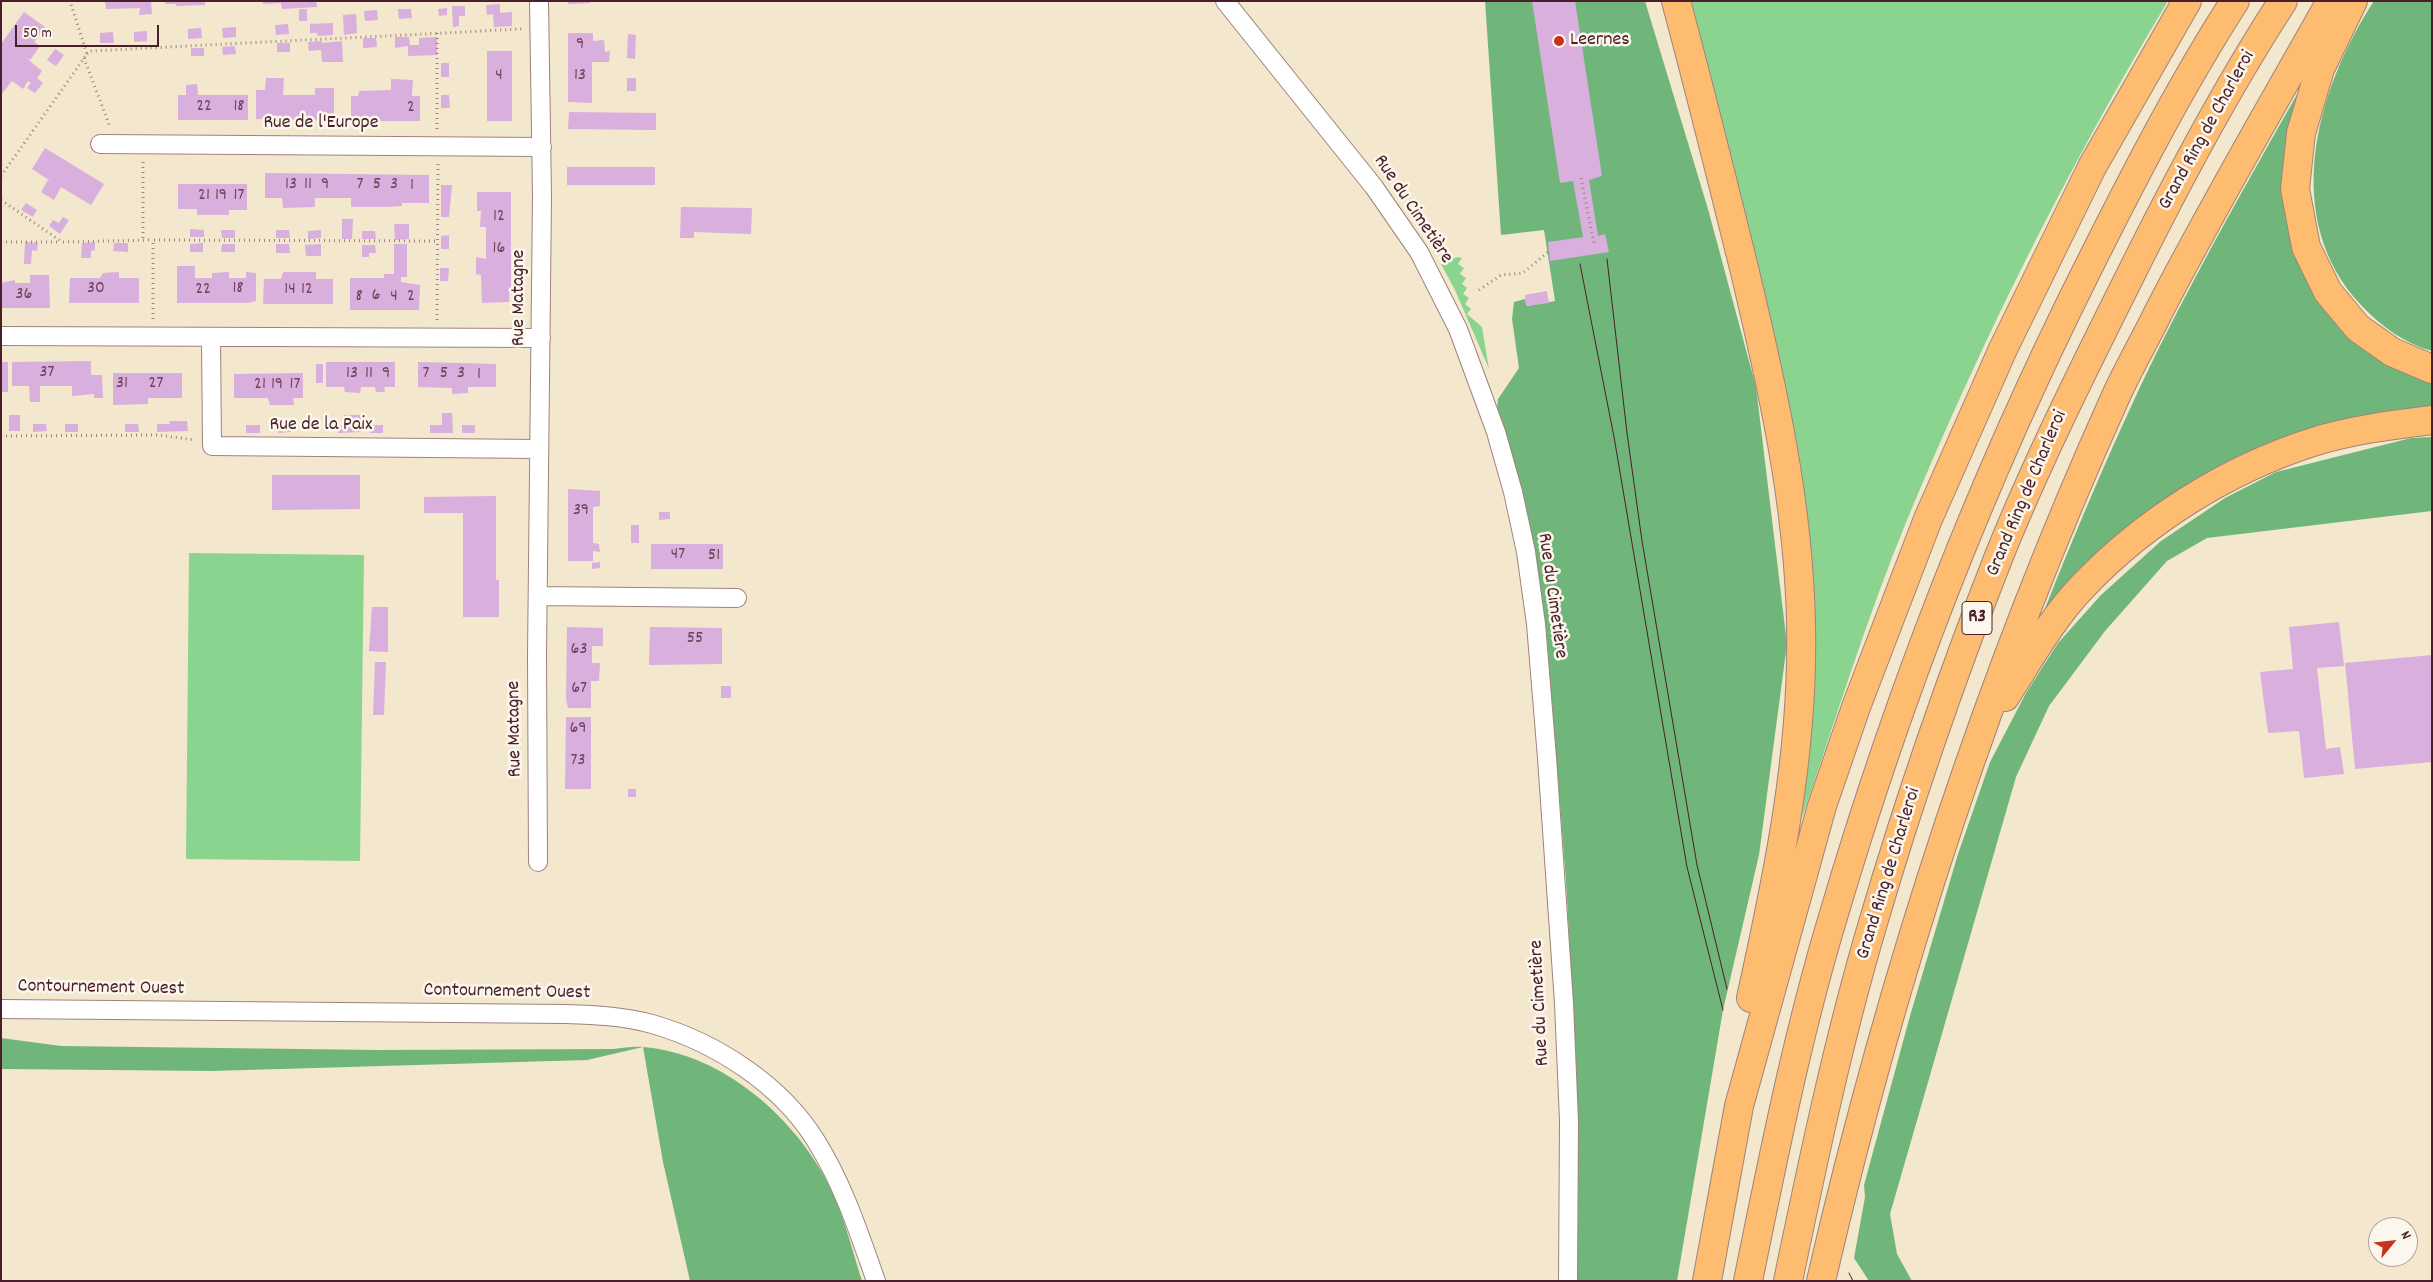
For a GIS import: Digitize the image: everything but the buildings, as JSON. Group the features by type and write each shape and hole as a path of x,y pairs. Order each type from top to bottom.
{"highway":[{"path":"1676,1 1769,375 1786,469 1797,555 1801,636 1798,717 1789,801 1770,909 1739,1050 1739,1106"},
{"path":"1707,1281 1739,1106 1822,806 1856,707 1928,519 2003,349 2092,167 2187,1"},
{"name":"Grand Ring de Charleroi","path":"1748,1281 1783,1108 1832,918 1893,731 1961,546 2040,365 2128,187 2235,1"},
{"name":"Grand Ring de Charleroi","path":"1788,1281 1824,1111 1873,924 1933,737 2000,554 2078,380 2164,208 2259,39 2283,1"},
{"path":"1821,1281 1872,1072 1938,853 2018,629 2116,395 2200,232 2331,1"},
{"path":"2353,1 2320,69 2301,134 2295,189 2306,247 2328,292 2358,328 2392,352 2432,369"},
{"path":"1980,736 2043,637 2083,586 2137,538 2186,502 2249,467 2313,442 2373,427 2432,420"}],"street":[{"name":"Rue Matagne","path":"538,862 542,147 539,1"},
{"name":"Rue du Cimetière","path":"1226,1 1374,187 1418,252 1458,329 1496,432 1526,552 1536,624 1548,768 1568,1111 1568,1281"},
{"name":"Rue de l'Europe","path":"108,144 542,147"},
{"path":"1,336 541,338"},
{"path":"211,337 212,442"},
{"name":"Rue de la Paix","path":"212,442 212,446 539,449"},
{"path":"538,596 737,598"},
{"name":"Contournement Ouest","path":"1,1009 565,1014 614,1016 651,1024 685,1035 742,1067 775,1092 798,1116 816,1139 834,1172 876,1281"}],"path":[{"path":"70,1 87,54"},
{"path":"1,176 90,51 540,28"},
{"path":"437,34 437,338"},
{"path":"84,58 108,144"},
{"path":"143,144 144,240"},
{"path":"1582,178 1594,243"},
{"path":"1,200 62,242"},
{"path":"1,242 144,240 438,241"},
{"path":"153,240 153,337"},
{"path":"1479,290 1501,275 1523,273 1549,251"},
{"path":"1,436 158,436 212,442"}],"green space":[{"path":"1485,1 1645,1 1708,209 1756,387 1787,644 1759,855 1723,1010 1677,1281 1578,1281 1577,1077 1566,881 1546,627 1535,553 1515,466 1497,409 1498,399 1519,368 1512,319 1514,302 1525,299 1527,306 1555,301 1544,230 1501,235"},
{"path":"1689,1 2168,1 2095,127 2061,191 1996,321 1935,453 1878,593 1802,818 1811,727 1814,631"},
{"path":"2374,1 2432,1 2432,351 2403,339 2377,321 2362,306 2337,272 2321,235 2314,195 2315,155 2323,114 2336,75 2353,36"},
{"path":"2299,91 2304,271 2432,379 2432,409 2245,458 2038,626 2127,415 2159,347 2217,236"},
{"path":"1457,257 1462,258 1458,264 1464,268 1460,274 1466,278 1462,284 1467,288 1463,294 1469,298 1465,304 1471,309 1467,314 1482,327 1489,369 1455,290 1441,264"},
{"path":"2432,437 2432,511 2207,538 2167,561 2105,631 2049,706 2016,777 1890,1214 1897,1254 1912,1281 1869,1281 1854,1258 1865,1197 1864,1185 1910,1016 1958,854 1990,762 2026,693 2058,643 2101,595 2161,541 2225,498 2276,472 2411,438"},
{"path":"189,553 364,555 360,861 186,859"},
{"path":"1,1038 61,1046 378,1050 613,1049 643,1047 587,1060 212,1071 1,1069"},
{"path":"643,1047 672,1052 701,1062 728,1076 753,1093 777,1114 798,1137 830,1187 844,1221 862,1281 690,1281 663,1162"}],"tram line":[{"path":"1607,259 1627,433 1642,541 1697,865 1727,989"},
{"path":"1580,264 1614,437 1687,867 1723,1010"},
{"path":"1849,1273 1853,1281"}],"place":[{"name":"Leernes","path":"1559,41"}]}
